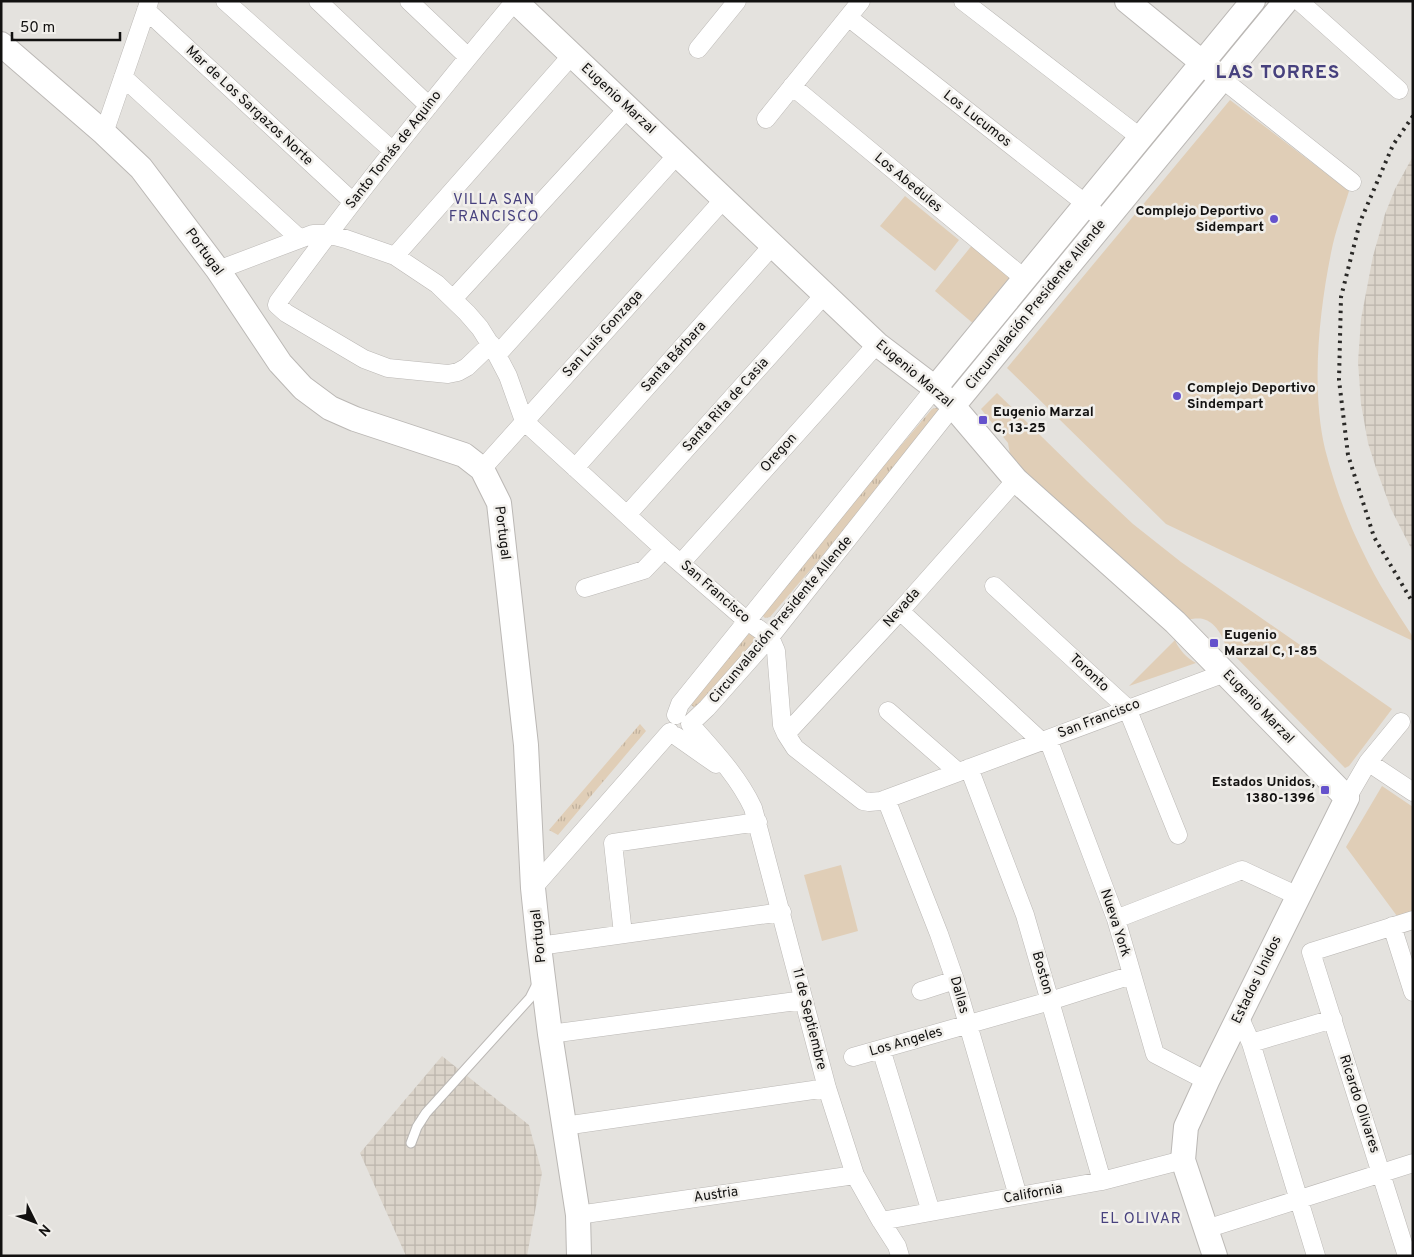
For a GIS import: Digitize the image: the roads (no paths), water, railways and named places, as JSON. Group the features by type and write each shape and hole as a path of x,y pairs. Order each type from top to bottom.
{"main road":[{"name":"Eugenio Marzal","path":"515,1 877,344 936,388 954,406 1016,480 1175,622 1347,798"},
{"path":"1127,1 1222,78"},
{"name":"Circunvalación Presidente Allende","path":"936,388 1253,1"},
{"name":"Circunvalación Presidente Allende","path":"954,406 1286,1"},
{"name":"Portugal","path":"1,44 104,133 141,168 218,270 280,363 291,376 330,408 355,419 464,455 482,470 499,503 526,745 533,888 539,946 550,1034 578,1215 579,1256"},
{"name":"Estados Unidos","path":"1215,1256 1183,1160 1186,1128 1207,1081 1347,798"}],"street":[{"path":"225,1 393,151"},
{"path":"318,1 429,106"},
{"path":"409,1 468,57"},
{"name":"Santo Tomás de Aquino","path":"494,350 458,372 448,374 388,368 364,359 286,313 278,305 278,302 327,234 515,1"},
{"path":"698,49 737,1"},
{"path":"766,119 861,1"},
{"path":"963,1 1141,138"},
{"path":"1299,1 1399,90"},
{"path":"104,133 148,6"},
{"name":"Mar de Los Sargazos Norte","path":"148,6 353,202"},
{"name":"Los Lucumos","path":"848,17 1086,204 1104,222"},
{"path":"395,256 572,55"},
{"path":"123,77 300,239"},
{"path":"1222,78 1352,182"},
{"name":"Los Abedules","path":"792,86 1025,279"},
{"path":"453,299 628,108"},
{"path":"494,350 677,155"},
{"name":"San Luis Gonzaga","path":"482,470 724,199"},
{"name":"San Francisco","path":"218,270 313,234 327,234 364,244 395,256 431,280 453,299 480,328 508,376 524,421 681,563 746,620 770,637 776,651 781,715 786,734 794,748 862,800 875,802 886,799 1225,672"},
{"name":"Santa Bárbara","path":"575,468 773,245"},
{"name":"Santa Rita de Casia","path":"627,515 825,294"},
{"name":"Oregon","path":"681,563 877,344"},
{"name":"Circunvalación Presidente Allende","path":"683,719 680,704 746,620 936,388"},
{"name":"Circunvalación Presidente Allende","path":"673,734 669,722 683,719 708,708 770,637 954,406"},
{"name":"Nevada","path":"786,734 900,611 1016,480"},
{"path":"584,588 644,570 664,548"},
{"name":"Toronto","path":"994,586 1127,708 1178,836"},
{"name":"Nueva York","path":"900,611 1044,740 1116,919 1155,1054 1207,1081"},
{"name":"Boston","path":"888,711 964,770 1025,915 1102,1181"},
{"name":"11 de Septiembre","path":"683,719 735,777 747,794 758,822 827,1088 855,1175 897,1246 900,1256"},
{"name":"Estados Unidos","path":"1347,798 1368,762 1401,722"},
{"path":"533,888 673,734"},
{"name":"11 de Septiembre","path":"673,734 735,777"},
{"path":"1368,762 1413,792"},
{"name":"Dallas","path":"886,799 955,980 1018,1196"},
{"path":"624,934 613,843 758,822"},
{"path":"1116,919 1242,870 1298,896"},
{"path":"539,946 782,912"},
{"path":"1413,920 1392,926 1413,992"},
{"name":"Ricardo Olivares","path":"1392,926 1311,952 1408,1256"},
{"name":"Los Angeles","path":"853,1057 1050,1001 1132,975"},
{"path":"921,991 955,980"},
{"path":"550,1034 804,1000"},
{"path":"1239,1016 1251,1043 1316,1256"},
{"path":"1251,1043 1333,1020"},
{"path":"881,1049 931,1212"},
{"path":"564,1126 827,1088"},
{"name":"California","path":"881,1221 1102,1181 1183,1160"},
{"path":"1206,1229 1413,1163"},
{"name":"Austria","path":"578,1215 855,1175"}],"lane":[{"path":"411,1143 426,1113 530,998 542,973"}],"railway":[{"path":"1413,116 1393,145 1360,222 1341,297 1339,380 1348,455 1374,537 1413,603"}],"place":[{"name":"Complejo Deportivo Sidempart","path":"1274,219"},
{"name":"Complejo Deportivo Sindempart","path":"1177,396"},
{"name":"Eugenio Marzal C, 13-25","path":"983,420"},
{"name":"Eugenio Marzal C, 1-85","path":"1214,643"},
{"name":"Estados Unidos, 1380-1396","path":"1325,790"}],"district":[{"name":"LAS TORRES","path":"1278,73"},
{"name":"VILLA SAN FRANCISCO","path":"494,208"},
{"name":"EL OLIVAR","path":"1141,1219"}]}
